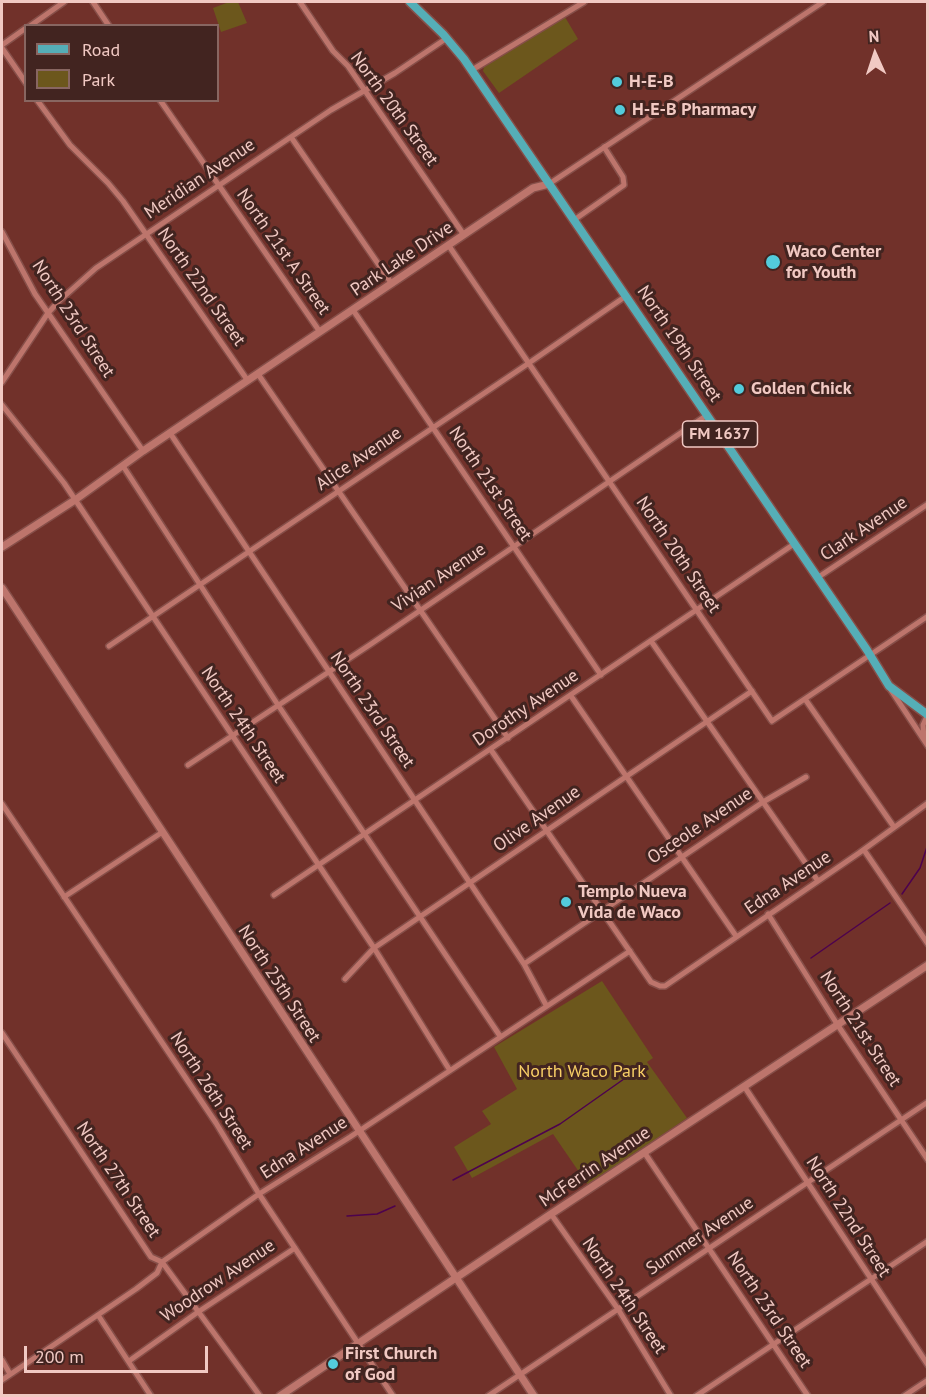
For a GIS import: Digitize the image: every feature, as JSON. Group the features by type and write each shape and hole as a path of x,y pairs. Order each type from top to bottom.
{"main road":[{"name":"North 19th Street","path":"410,2 447,38 472,70 889,686"},
{"name":"FM 1637","path":"889,686 927,714"}],"street":[{"path":"33,24 64,2"},
{"path":"93,2 108,24"},
{"name":"North 20th Street","path":"300,2 333,51 348,66 464,235"},
{"path":"472,70 584,2"},
{"name":"Park Lake Drive","path":"2,547 75,500 170,433 533,188 549,184 823,2"},
{"path":"24,30 2,46 24,80"},
{"name":"Meridian Avenue","path":"2,382 48,314 80,281 145,234 291,136 402,69 447,38"},
{"name":"North 22nd Street","path":"38,102 70,146 123,201 248,381"},
{"name":"North 21st A Street","path":"161,102 320,332"},
{"path":"291,136 392,284"},
{"path":"574,220 624,185 623,177 604,147"},
{"name":"North 23rd Street","path":"2,232 48,314 144,451"},
{"name":"North 20th Street","path":"449,246 772,721 805,699"},
{"name":"Alice Avenue","path":"109,646 626,296"},
{"name":"North 21st Street","path":"353,310 601,675"},
{"path":"258,374 508,738"},
{"name":"North 24th Street","path":"2,405 56,472 75,500 374,948 449,1069"},
{"name":"Vivian Avenue","path":"188,765 707,415"},
{"name":"North 23rd Street","path":"170,433 524,964 546,1005"},
{"path":"123,466 278,705 500,1036"},
{"name":"Clark Avenue","path":"817,578 927,504"},
{"name":"Dorothy Avenue","path":"274,896 794,544"},
{"name":"North 25th Street","path":"2,588 161,833 534,1395"},
{"path":"894,827 805,699 927,616"},
{"path":"651,641 818,881"},
{"name":"North 19th Street","path":"889,686 926,744"},
{"name":"Olive Avenue","path":"345,979 374,948 752,691"},
{"path":"571,696 736,936"},
{"path":"926,744 922,728 927,714"},
{"path":"491,750 630,951"},
{"name":"Osceole Avenue","path":"524,964 763,802 806,777"},
{"name":"Edna Avenue","path":"2,1380 157,1273 162,1262 259,1194 630,951 651,982 660,987 665,986 864,850 927,803"},
{"name":"North 26th Street","path":"2,804 216,1123 259,1194 393,1395"},
{"path":"64,897 161,833"},
{"path":"864,850 927,944"},
{"name":"North 21st Street","path":"768,915 927,1160"},
{"name":"McFerrin Avenue","path":"280,1395 927,965"},
{"name":"North 27th Street","path":"2,1033 151,1257 162,1262 260,1395"},
{"name":"North 22nd Street","path":"744,1086 927,1365"},
{"name":"Summer Avenue","path":"488,1395 927,1102"},
{"name":"North 23rd Street","path":"644,1152 808,1395"},
{"name":"North 24th Street","path":"551,1214 618,1310 671,1395"},
{"path":"696,1395 927,1241"},
{"name":"Woodrow Avenue","path":"129,1361 295,1248"},
{"path":"98,1315 151,1395"},
{"path":"2,1360 10,1374"},
{"path":"904,1395 927,1380"}],"green space":[{"path":"229,2 238,2 247,23 221,32 213,8"},
{"path":"565,17 578,39 499,93 483,71 484,67"},
{"name":"North Waco Park","path":"602,981 653,1058 647,1062 687,1118 588,1185 553,1134 472,1178 454,1147 491,1124 482,1111 517,1089 494,1047"}],"waterway":[{"path":"902,894 920,868 928,844"},
{"path":"811,958 890,903"},
{"path":"453,1180 560,1124 631,1074 648,1069"},
{"path":"347,1216 377,1214 395,1206"}],"place":[{"name":"H-E-B","path":"617,82"},
{"name":"H-E-B Pharmacy","path":"620,110"},
{"name":"Waco Center for Youth","path":"773,262"},
{"name":"Golden Chick","path":"739,389"},
{"name":"Templo Nueva Vida de Waco","path":"566,902"},
{"name":"First Church of God","path":"333,1364"}]}
